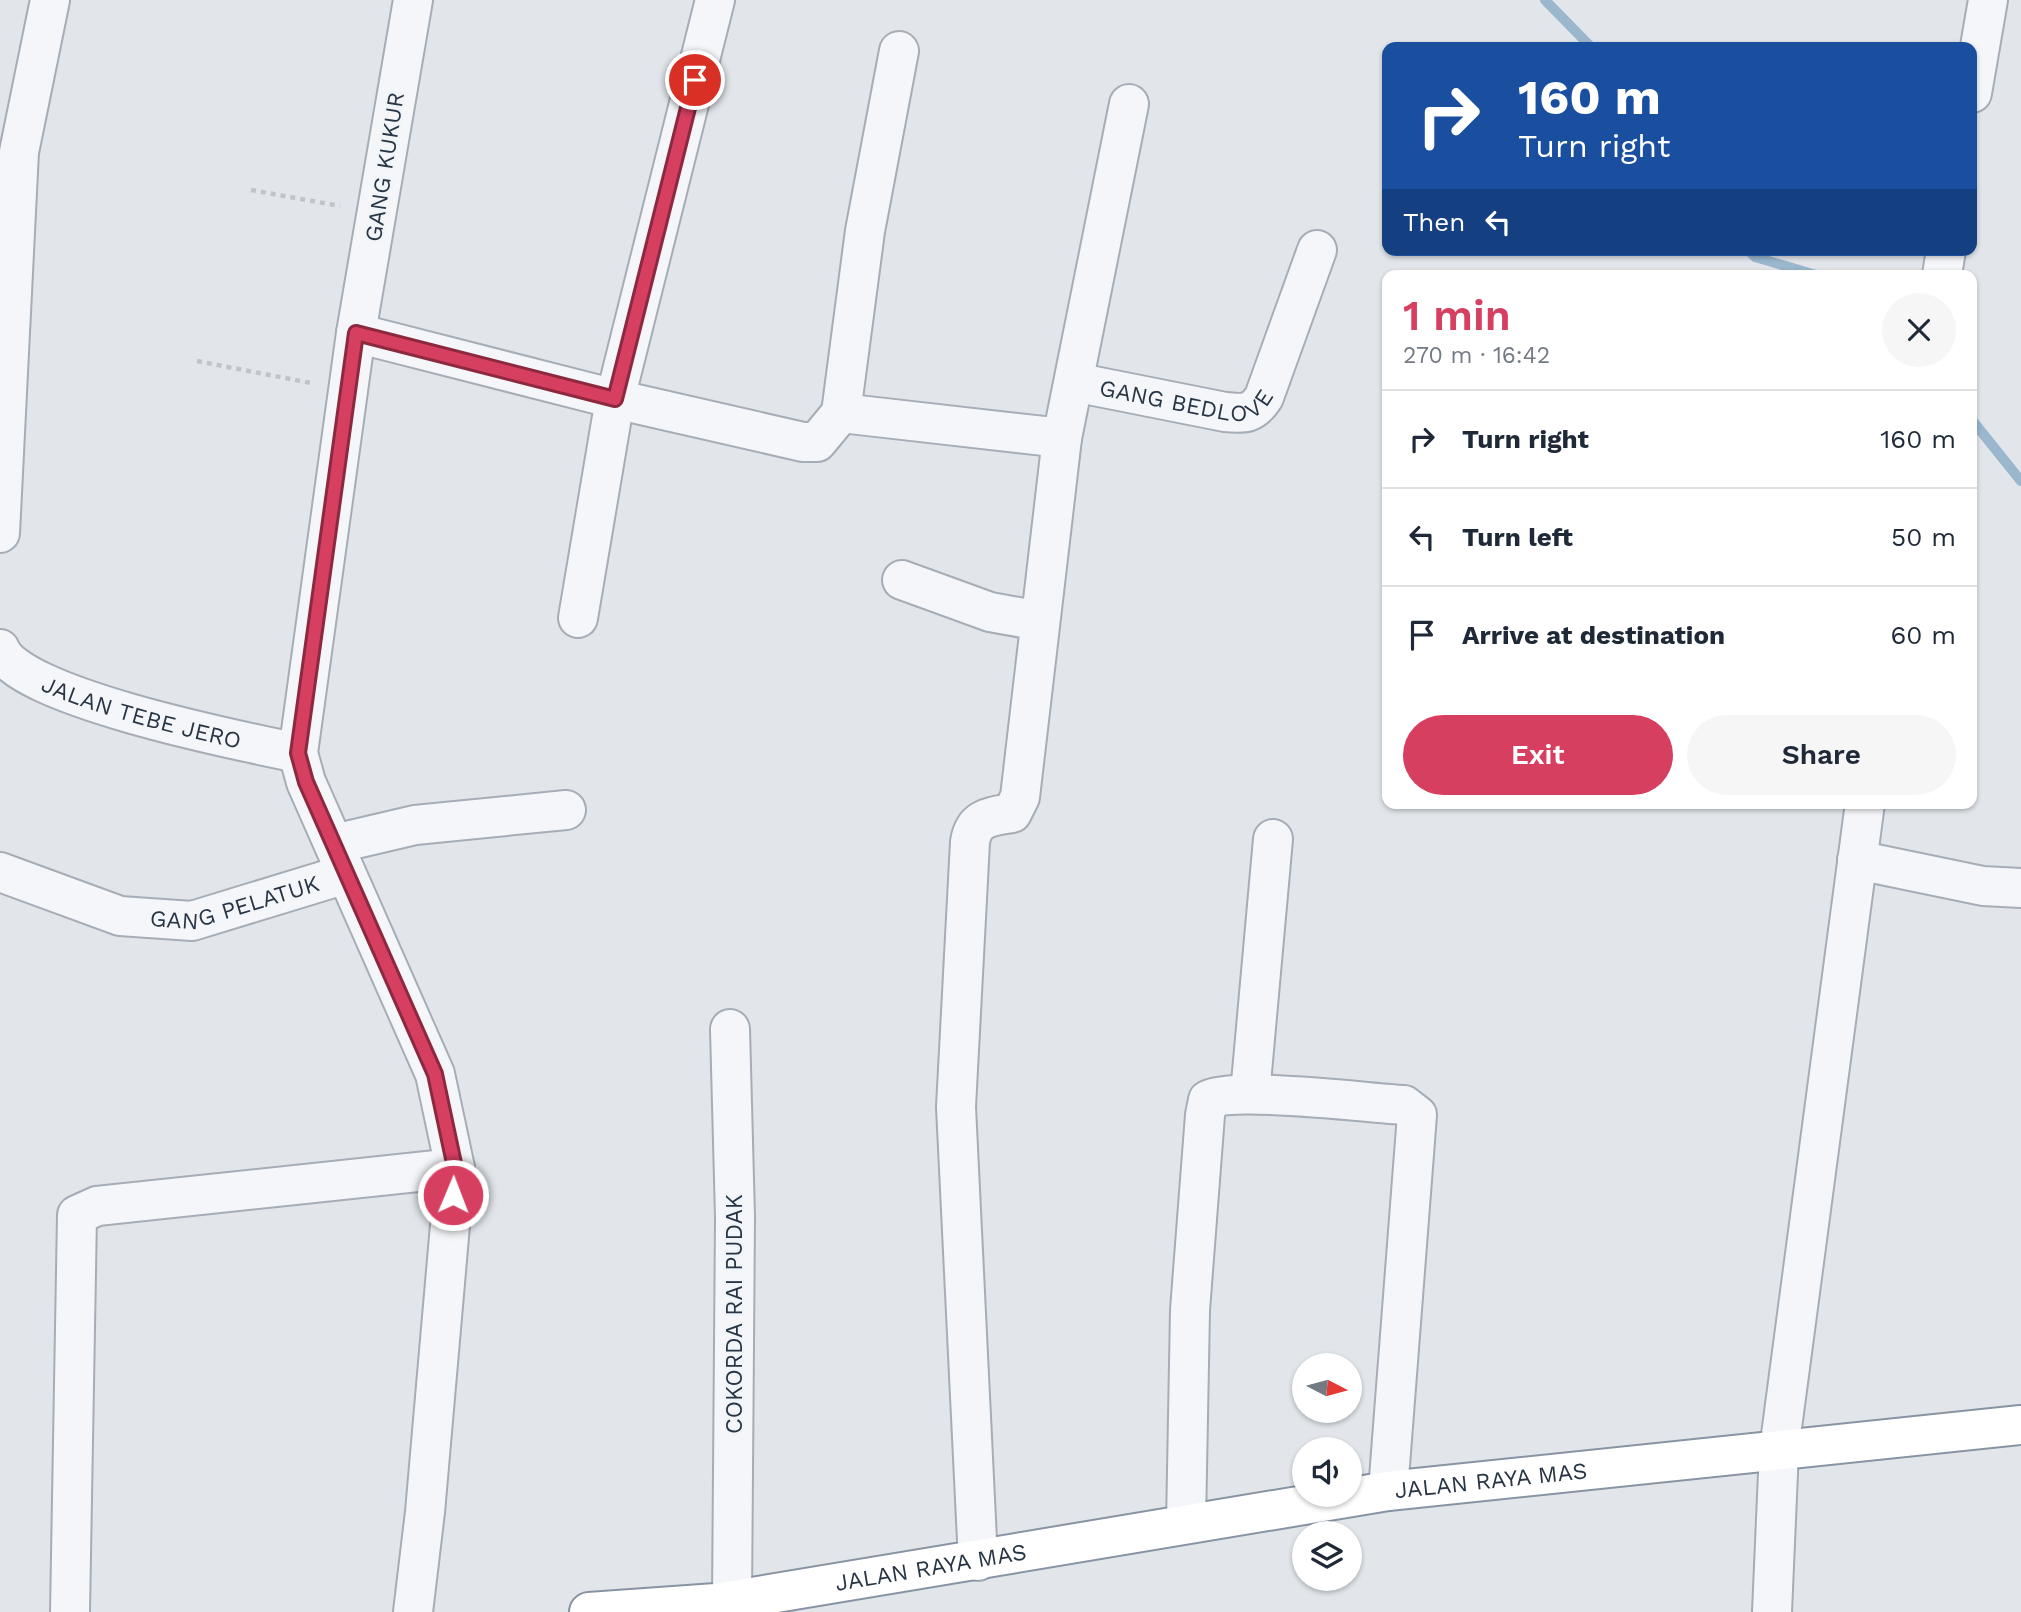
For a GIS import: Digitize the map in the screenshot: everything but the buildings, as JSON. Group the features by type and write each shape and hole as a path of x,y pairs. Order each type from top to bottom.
{"highway":[{"name":"JALAN RAYA MAS","path":"589,1612 721,1605 1388,1491 2021,1425"}],"street":[{"path":"0,533 9,149 50,0"},
{"name":"GANG KUKUR","path":"321,813 349,390 356,333 379,213 413,0"},
{"path":"578,618 615,399 715,0"},
{"path":"1977,64 1988,0"},
{"path":"356,333 615,399 803,442 817,442 841,414 865,231 900,51"},
{"path":"978,1560 956,1107 970,842 972,828 980,820 1012,813 1017,805 1062,438 1129,104"},
{"name":"GANG BEDLOVE","path":"1074,382 1225,412 1247,414 1256,410 1264,397 1317,250"},
{"path":"841,414 1062,438"},
{"path":"902,580 990,612 1041,621"},
{"name":"JALAN TEBE JERO","path":"0,649 15,668 37,681 169,726 321,813"},
{"path":"1772,1612 1779,1450 1865,809"},
{"name":"GANG PELATUK","path":"0,872 120,916 192,921 321,813 415,825 566,810"},
{"path":"321,813 435,1074 455,1168 425,1512 413,1612"},
{"path":"1250,1094 1273,839"},
{"path":"1857,860 1983,886 2021,888"},
{"name":"COKORDA RAI PUDAK","path":"721,1605 735,1217 730,1028"},
{"path":"1186,1524 1190,1310 1205,1115 1208,1100 1216,1096 1250,1094 1404,1105 1415,1110 1417,1115 1388,1491"},
{"path":"70,1612 77,1215 97,1206 455,1168"}],"path":[{"path":"251,190 379,213"},
{"path":"197,361 349,390"}],"waterway":[{"path":"1545,0 1586,42"},
{"path":"1754,256 1799,270"},
{"path":"1977,426 2021,481"}],"route":[{"path":"453,1195 455,1168 435,1074 306,782 298,753 356,333 615,399 695,80"}]}
